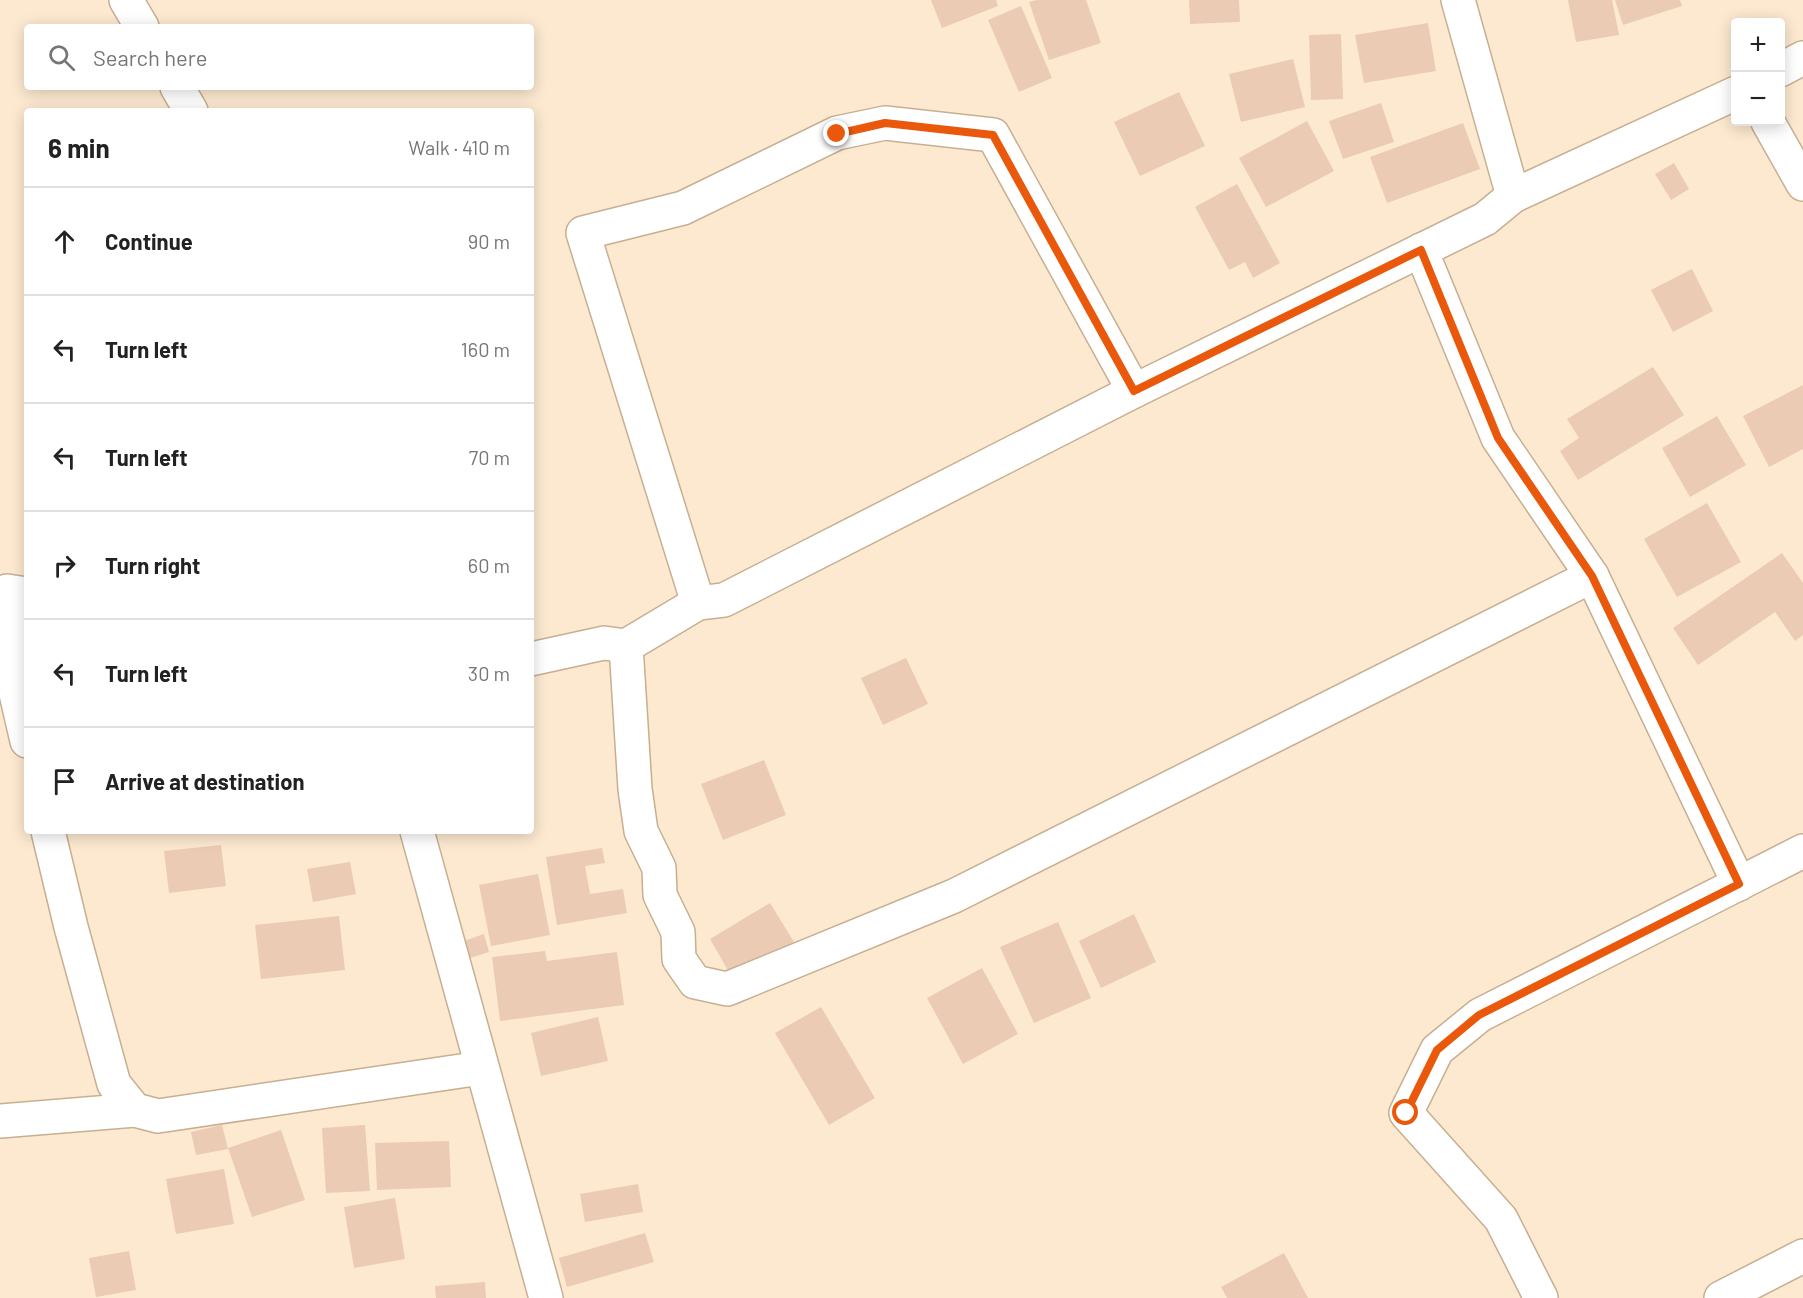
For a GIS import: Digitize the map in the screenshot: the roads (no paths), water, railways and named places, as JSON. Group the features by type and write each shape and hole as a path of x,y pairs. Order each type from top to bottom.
{"street":[{"path":"126,0 140,24"},
{"path":"1458,0 1513,196"},
{"path":"1785,67 1803,58"},
{"path":"179,90 189,108"},
{"path":"534,658 604,643 626,646 698,603 724,600 1134,391 1485,219 1513,196 1731,95"},
{"path":"698,603 584,233 683,208 837,134 885,123 993,135 1134,391"},
{"path":"1770,126 1803,184"},
{"path":"1421,250 1498,438 1592,576 1739,884"},
{"path":"626,646 635,789 641,831 659,868 660,895 678,932 679,959 695,982 727,989 954,896 1592,576"},
{"path":"11,592 12,676 24,728"},
{"path":"49,834 71,927 114,1084 135,1110"},
{"path":"418,834 546,1298"},
{"path":"1541,1298 1501,1219 1406,1113 1437,1050 1479,1015 1803,851"},
{"path":"0,1121 135,1110 158,1116 481,1068"},
{"path":"1721,1298 1803,1256"}]}
